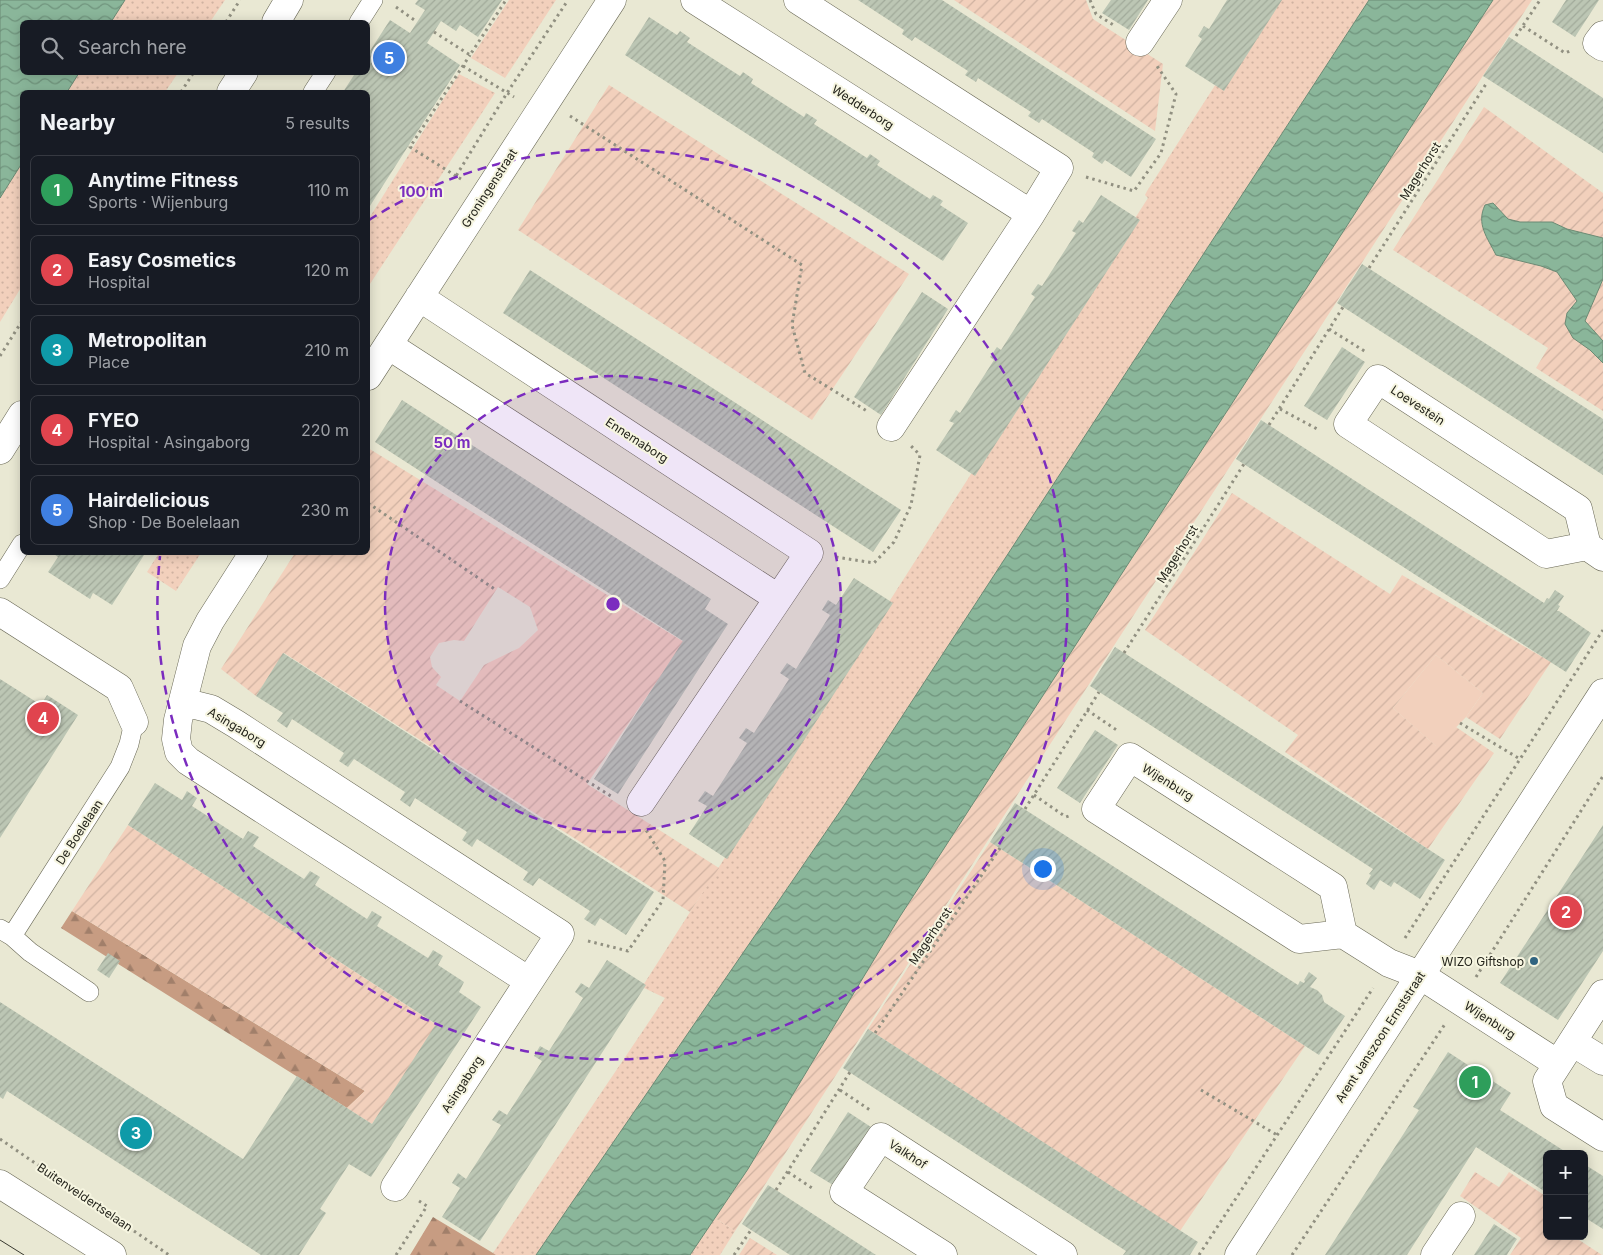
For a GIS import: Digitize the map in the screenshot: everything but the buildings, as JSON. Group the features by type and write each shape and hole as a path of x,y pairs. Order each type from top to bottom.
{"street":[{"name":"Groningenstraat","path":"370,373 612,0"},
{"name":"Wedderborg","path":"695,0 1031,214"},
{"path":"798,0 1059,168 1031,214 891,427"},
{"path":"1140,42 1168,0"},
{"path":"232,90 242,75"},
{"name":"Ennemaborg","path":"419,297 808,553"},
{"path":"388,345 778,598"},
{"name":"Loevestein","path":"1378,380 1578,509 1595,552 1546,554 1348,424 1378,380"},
{"path":"0,450 20,418"},
{"path":"638,807 808,553"},
{"path":"252,555 210,621 197,646 178,720 176,739 179,752 188,761 529,981"},
{"path":"0,612 119,688 134,722"},
{"name":"Arent Janszoon Ernststraat","path":"1239,1255 1603,693"},
{"name":"Asingaborg","path":"183,702 211,709 236,724 560,934 395,1186"},
{"name":"Wijenburg","path":"1096,809 1130,757 1333,887 1343,934 1389,963 1420,976 1565,1053 1603,1061"},
{"path":"1096,809 1299,940 1343,934"},
{"path":"1603,994 1547,1080 1554,1106 1603,1137"},
{"name":"Valkhof","path":"943,1255 844,1192 880,1137 1063,1255"},
{"path":"0,1184 112,1255"},
{"path":"1435,1255 1461,1216"}],"lane":[{"path":"359,20 373,0"},
{"path":"314,90 324,75"},
{"path":"0,579 20,547"},
{"name":"De Boelelaan","path":"89,992 30,952 6,932 120,767 129,744 134,722"}],"path":[{"path":"227,20 240,0"},
{"path":"456,176 410,147 506,0"},
{"path":"507,92 568,0"},
{"path":"1059,168 1134,191 1161,153 1176,94 1140,42 1096,14 1090,0"},
{"path":"1516,36 1540,0"},
{"path":"393,6 417,22"},
{"path":"1523,26 1565,53 1601,42"},
{"path":"434,32 470,55"},
{"path":"463,66 507,92 542,107 802,265 792,325 805,373 891,427 920,455 911,505 894,542 874,563 808,553"},
{"path":"182,90 192,75"},
{"name":"Magerhorst","path":"1369,268 1486,84"},
{"path":"1269,425 1343,307"},
{"path":"0,356 20,324"},
{"path":"1329,329 1371,355 1378,380"},
{"path":"1280,409 1324,432 1348,424"},
{"name":"Magerhorst","path":"1124,653 1244,464"},
{"path":"370,504 496,590"},
{"path":"1025,809 1099,692"},
{"path":"460,701 638,807 665,861 663,900 628,951 560,934"},
{"path":"1087,710 1126,736 1130,757"},
{"path":"1460,723 1520,759"},
{"path":"1034,795 1066,817 1096,809"},
{"name":"Magerhorst","path":"875,1033 1000,848"},
{"path":"776,1190 850,1072"},
{"path":"1201,1090 1277,1135"},
{"name":"Buitenveldertselaan","path":"0,1139 169,1255"},
{"path":"395,1186 427,1206 396,1255"},
{"path":"734,1255 751,1230"}],"shaded area":[{"path":"125,0 225,0 211,20 112,20"},
{"path":"509,0 556,0 505,78 471,58"},
{"path":"954,0 1086,0 1093,19 1163,64 1155,131"},
{"path":"1270,0 1369,0 843,807 536,1255 496,1255 493,1253 665,998 642,987 1148,198 1145,195 1147,191"},
{"path":"1493,0 1532,0 735,1231 715,1218 748,1169 899,918"},
{"path":"459,74 495,93 370,284 370,217"},
{"path":"78,75 177,75 166,90 68,90"},
{"path":"609,85 909,274 812,420 518,230"},
{"path":"1484,107 1603,193 1603,411 1536,368 1548,348 1393,250"},
{"path":"20,166 20,289 0,322 0,198"},
{"path":"370,449 684,642 587,784 719,868 690,912 284,653 256,696 221,669 294,555 370,555","holes":["498,587 530,607 538,630 519,648 484,665 460,701 436,685 441,677 432,667 430,657 439,643 454,640 464,641"]},
{"path":"1232,493 1390,594 1402,575 1551,662 1500,739 1466,717 1483,693 1436,655 1393,708 1436,746 1456,727 1494,753 1428,849 1285,752 1298,735 1145,630"},
{"path":"158,555 200,555 176,591 147,572"},
{"path":"1436,655 1483,693 1466,717 1437,747 1393,708"},
{"path":"128,825 437,1025 372,1124 347,1108 365,1091 72,911"},
{"path":"990,842 1305,1046 1180,1231 868,1029"},
{"path":"1475,1172 1499,1187 1509,1172 1543,1194 1543,1240 1579,1240 1602,1255 1510,1255 1521,1238 1460,1196"},
{"path":"715,1218 735,1231 720,1255 690,1255"},
{"path":"750,1238 777,1255 739,1255"}],"green space":[{"path":"72,911 365,1091 347,1108 61,928"},
{"path":"433,1217 493,1253 496,1255 410,1255"}],"water":[{"path":"0,0 125,0 112,20 20,20 20,75 78,75 68,90 20,90 20,166 0,198"},
{"path":"1369,0 1493,0 899,918 748,1169 690,1255 536,1255 843,807"},
{"path":"1493,203 1508,219 1520,222 1552,222 1567,229 1603,238 1603,279 1585,321 1603,341 1603,363 1590,350 1573,338 1565,324 1567,313 1577,301 1557,272 1496,255 1482,224 1485,205"}],"tram line":[{"path":"0,1240 24,1255"}],"place":[{"name":"Hairdelicious","path":"389,58"},
{"name":"FYEO","path":"43,718"},
{"name":"Easy Cosmetics","path":"1566,912"},
{"name":"WIZO Giftshop","path":"1534,961"},
{"name":"Anytime Fitness","path":"1475,1082"},
{"name":"Metropolitan","path":"136,1133"}]}
